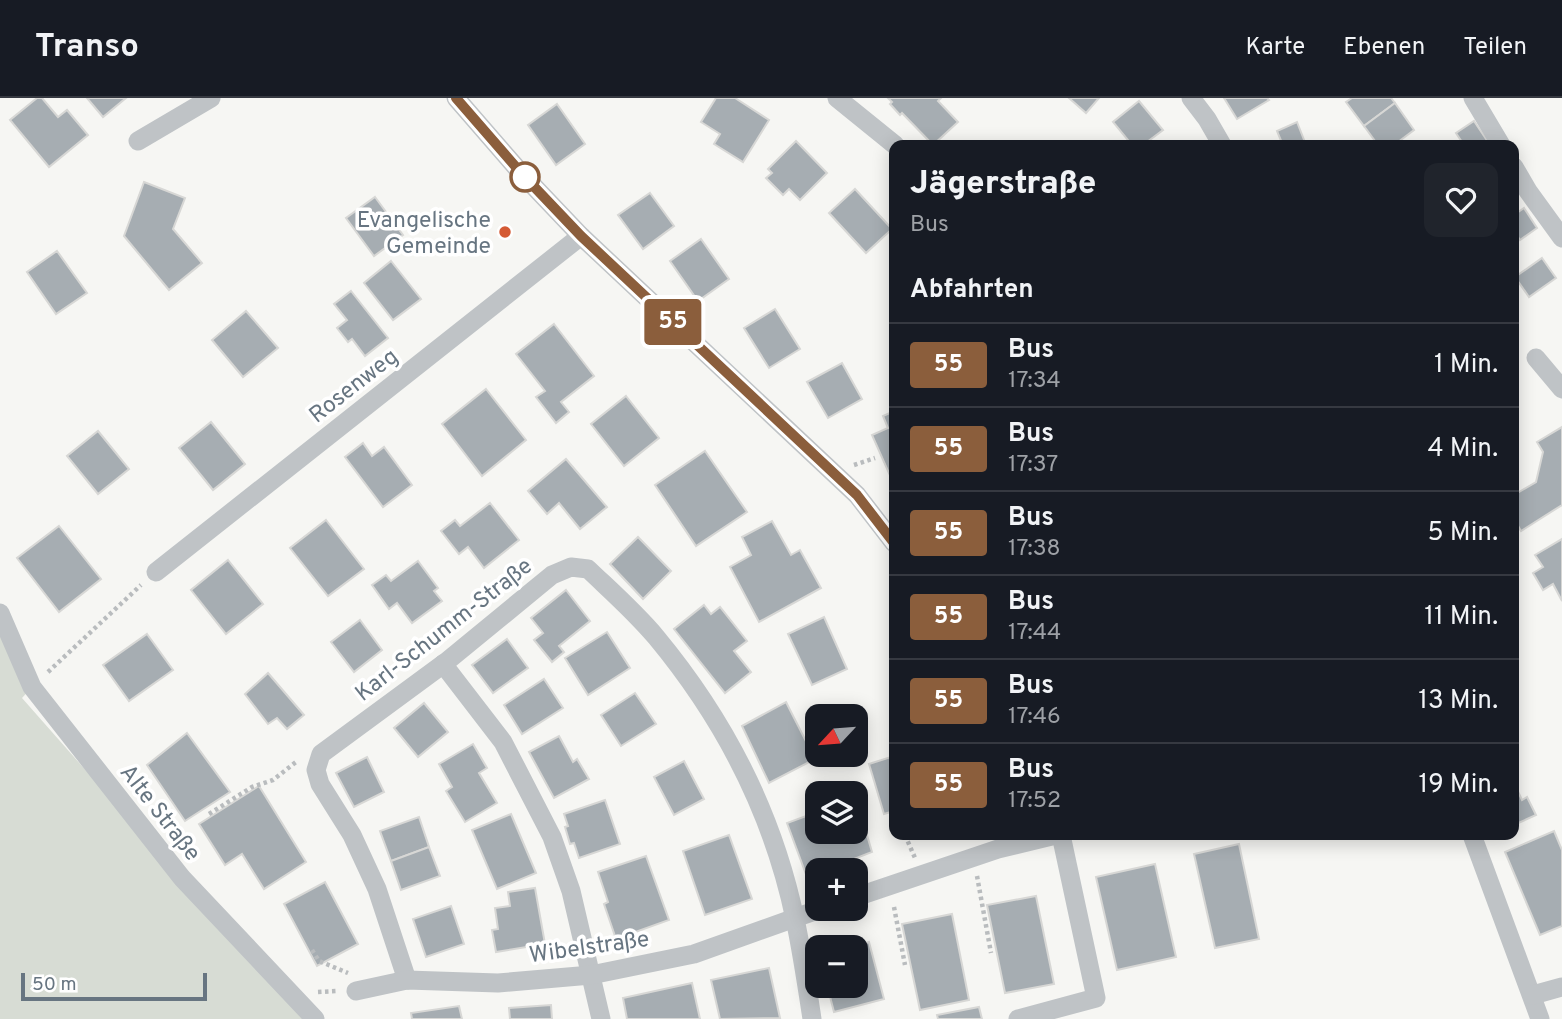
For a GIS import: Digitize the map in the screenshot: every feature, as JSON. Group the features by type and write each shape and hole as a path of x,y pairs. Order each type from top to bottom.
{"street":[{"path":"138,141 211,98"},
{"path":"456,98 522,174 581,236 857,495 889,537"},
{"path":"837,98 889,140"},
{"path":"1191,98 1219,140"},
{"path":"1473,98 1498,140"},
{"path":"1519,175 1562,238"},
{"name":"Rosenweg","path":"156,572 581,236"},
{"path":"1536,358 1562,389"},
{"name":"Karl-Schumm-Straße","path":"407,980 377,888 352,835 320,785 316,769 321,754 443,664 552,575 570,567 588,569 654,634 693,685 739,759 766,820 795,918 813,1019"},
{"name":"Alte Straße","path":"0,613 32,687 182,878 314,1019"},
{"path":"443,664 503,742 552,837 571,891 601,1019"},
{"path":"868,893 973,858 996,842 1014,840"},
{"path":"1018,1018 1096,998 1059,840"},
{"path":"1474,840 1540,1019"},
{"name":"Wibelstraße","path":"360,990 407,980 498,983 591,975 694,954 805,914"},
{"path":"1532,995 1562,987"}],"path":[{"path":"32,687 156,572"},
{"path":"209,814 252,787 273,780 296,761"},
{"path":"973,858 984,904 991,953"},
{"path":"890,886 905,965"},
{"path":"292,995 330,990 360,990 364,977 319,961 312,950"}],"shaded area":[{"path":"0,613 32,687 22,698 305,1019 0,1019"}],"building":[{"path":"37,98 42,98 58,117 67,110 88,135 49,167 10,120"},
{"path":"87,98 126,98 103,117"},
{"path":"716,98 735,98 769,120 743,162 714,144 720,134 701,122"},
{"path":"888,98 941,98 938,101 958,122 938,140 928,140 902,113 900,115 890,104 892,102"},
{"path":"1069,98 1099,98 1086,113"},
{"path":"1224,98 1267,98 1269,100 1237,119"},
{"path":"1352,98 1391,98 1395,103 1364,126 1346,102"},
{"path":"1139,101 1163,130 1150,140 1128,140 1113,122"},
{"path":"1395,103 1414,130 1401,140 1374,140 1364,126"},
{"path":"557,104 585,144 556,165 528,125"},
{"path":"1474,121 1487,140 1461,140 1456,133"},
{"path":"1297,122 1304,140 1281,140 1277,131"},
{"path":"796,141 827,173 800,200 789,189 783,195 766,178 772,173 768,169"},
{"path":"144,182 185,198 173,229 202,263 169,290 124,236"},
{"path":"855,189 889,226 889,232 866,253 829,213"},
{"path":"650,193 674,226 643,249 618,215"},
{"path":"375,197 403,235 374,256 346,218"},
{"path":"1524,208 1537,228 1520,240 1519,238 1519,212"},
{"path":"701,239 729,279 698,301 670,261"},
{"path":"57,251 87,293 56,314 27,272"},
{"path":"1542,258 1556,278 1529,297 1519,283 1519,274"},
{"path":"391,261 421,299 393,320 364,283"},
{"path":"351,291 388,338 365,356 352,339 348,342 337,328 347,320 334,304"},
{"path":"775,309 800,349 769,368 744,328"},
{"path":"246,311 278,348 243,377 212,340"},
{"path":"554,324 594,376 561,402 569,412 556,423 536,397 545,391 516,354"},
{"path":"842,363 862,399 828,418 807,382"},
{"path":"486,389 526,440 482,476 442,424"},
{"path":"626,396 659,438 624,466 591,424"},
{"path":"889,413 889,473 872,435 888,428 883,416"},
{"path":"211,422 245,464 213,490 179,448"},
{"path":"1562,427 1562,505 1521,531 1519,492 1536,482 1543,452 1537,442"},
{"path":"98,431 129,469 98,494 67,456"},
{"path":"363,443 372,456 384,447 412,485 383,507 345,457"},
{"path":"705,451 747,512 696,546 655,485"},
{"path":"566,459 607,507 580,529 559,503 547,514 528,491"},
{"path":"490,503 519,540 484,568 468,547 459,554 441,531 455,520 460,526"},
{"path":"326,520 364,569 328,596 290,548"},
{"path":"772,521 791,555 800,550 821,588 759,622 730,567 751,555 742,537"},
{"path":"59,526 101,579 59,612 17,558"},
{"path":"638,537 671,571 643,599 610,564"},
{"path":"1562,539 1562,601 1553,584 1543,590 1533,573 1543,567 1535,555"},
{"path":"228,560 263,604 226,634 191,590"},
{"path":"418,561 438,588 434,591 442,601 412,623 397,603 389,609 372,585 386,575 391,581"},
{"path":"566,590 590,621 559,646 564,652 552,662 534,640 543,633 531,618"},
{"path":"704,605 711,614 720,607 747,641 734,651 751,672 725,693 674,629"},
{"path":"824,617 847,669 812,685 788,634"},
{"path":"360,620 382,650 354,672 331,642"},
{"path":"607,632 630,668 588,695 565,658"},
{"path":"147,634 173,670 129,701 103,665"},
{"path":"507,639 528,668 493,693 472,665"},
{"path":"268,673 304,715 287,729 277,718 268,724 245,694"},
{"path":"544,679 563,708 522,734 504,705"},
{"path":"635,693 656,724 621,746 601,715"},
{"path":"786,702 805,739 805,764 769,783 742,726"},
{"path":"424,703 448,732 418,757 394,728"},
{"path":"187,733 230,792 185,821 147,765"},
{"path":"559,736 573,762 577,759 589,779 554,798 529,752"},
{"path":"473,744 487,768 479,773 497,803 465,822 446,791 452,787 439,764"},
{"path":"367,757 384,792 354,807 336,773"},
{"path":"889,758 889,812 884,814 869,764"},
{"path":"684,761 704,799 674,815 654,777"},
{"path":"259,786 306,862 264,889 242,854 225,865 199,824"},
{"path":"1519,794 1522,800 1527,797 1536,815 1519,823"},
{"path":"605,800 620,844 579,858 574,843 570,844 564,814"},
{"path":"511,814 536,873 497,889 472,830"},
{"path":"805,816 805,844 868,844 868,838 872,852 857,858 805,858 805,872 787,823"},
{"path":"419,817 429,847 391,861 380,831"},
{"path":"1554,831 1562,850 1562,926 1540,935 1505,852"},
{"path":"729,835 752,899 705,915 683,851"},
{"path":"1239,844 1259,939 1215,948 1194,854"},
{"path":"429,847 440,876 401,890 391,861"},
{"path":"646,856 669,920 616,939 604,904 608,902 598,872"},
{"path":"1155,864 1176,957 1117,970 1096,877"},
{"path":"325,882 358,944 317,966 284,904"},
{"path":"535,888 545,944 496,952 492,930 498,929 495,908 510,906 508,892"},
{"path":"1036,896 1054,984 1005,993 987,905"},
{"path":"451,906 464,944 426,957 413,919"},
{"path":"952,914 969,1000 920,1010 902,924"},
{"path":"868,942 884,999 834,1012 830,998 868,998"},
{"path":"769,968 780,1018 720,1019 711,980"},
{"path":"692,983 700,1019 627,1019 623,998"},
{"path":"551,1005 552,1019 510,1019 509,1008"},
{"path":"459,1006 462,1019 412,1019 411,1013"},
{"path":"979,1007 982,1019 938,1019 937,1015"}],"bus line":[{"name":"55","path":"456,98 522,174 581,236 804,443 857,495 889,537"}],"place":[{"name":"Evangelische Gemeinde","path":"505,232"}]}
